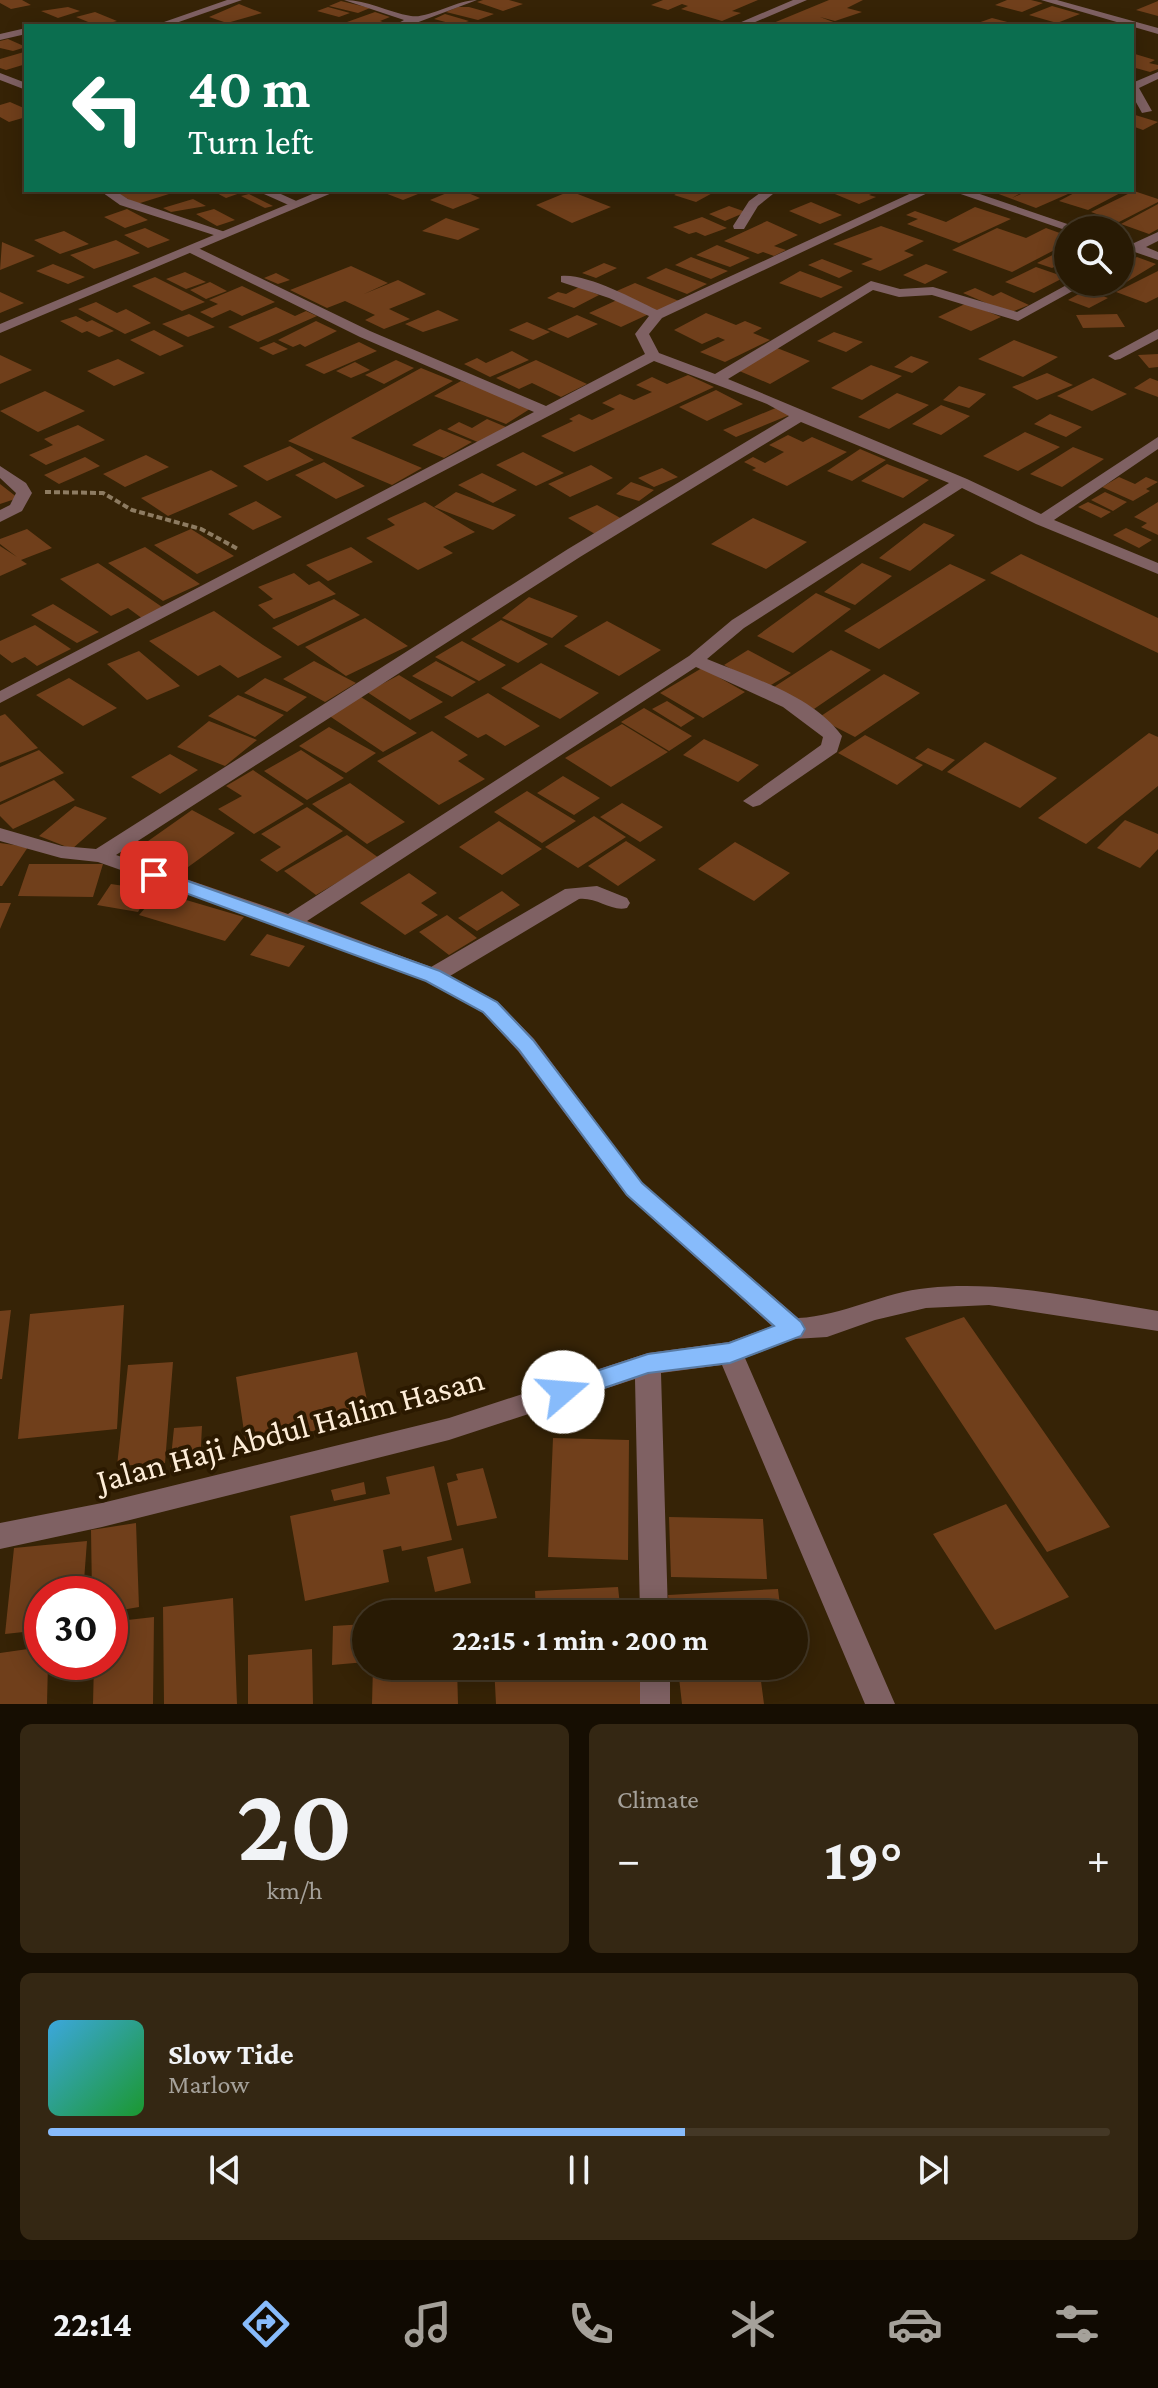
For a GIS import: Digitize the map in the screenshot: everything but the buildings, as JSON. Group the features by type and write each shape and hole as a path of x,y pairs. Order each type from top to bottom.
{"street":[{"path":"169,22 237,0"},
{"path":"349,0 413,20"},
{"path":"403,24 472,0"},
{"path":"742,24 798,0"},
{"path":"1054,1 1134,24"},
{"path":"1134,24 1158,31"},
{"path":"0,37 24,31"},
{"path":"1134,86 1158,75"},
{"path":"0,76 24,86"},
{"path":"1134,88 1146,111"},
{"path":"108,192 124,202 225,234"},
{"path":"266,192 297,204"},
{"path":"0,329 328,192"},
{"path":"739,226 753,204 769,192"},
{"path":"924,192 657,315 642,334 653,356 718,379 1158,569"},
{"path":"961,192 1054,222"},
{"path":"1134,252 1158,236"},
{"path":"1134,248 1158,256"},
{"path":"189,249 365,334 546,412"},
{"path":"566,279 614,295 657,315"},
{"path":"718,379 871,285 899,293 933,291 1018,317 1056,296"},
{"path":"1115,356 1158,333"},
{"path":"0,698 653,356"},
{"path":"100,856 574,553 800,416"},
{"path":"1042,521 1158,442"},
{"path":"0,471 20,486 24,493 16,508 0,517"},
{"path":"290,922 695,660 738,624 961,482"},
{"path":"695,660 789,704 820,723 833,736 830,748 753,801"},
{"path":"0,834 61,852 100,856 290,922 433,976 490,1007 526,1045 634,1189 793,1329"},
{"path":"433,976 572,894 584,890 598,891 620,903"},
{"name":"Jalan Haji Abdul Halim Hasan","path":"0,1536 102,1515 449,1429 648,1364 730,1353 793,1329 827,1327 873,1310 926,1298 989,1295 1158,1321"},
{"path":"730,1353 880,1704"},
{"path":"648,1364 654,1600"},
{"path":"655,1680 655,1704"}],"path":[{"path":"24,493 103,493 132,510 201,529 262,563"}],"route":[{"path":"154,875 433,976 490,1007 526,1045 634,1189 793,1329 730,1353 648,1364 563,1392"}]}
